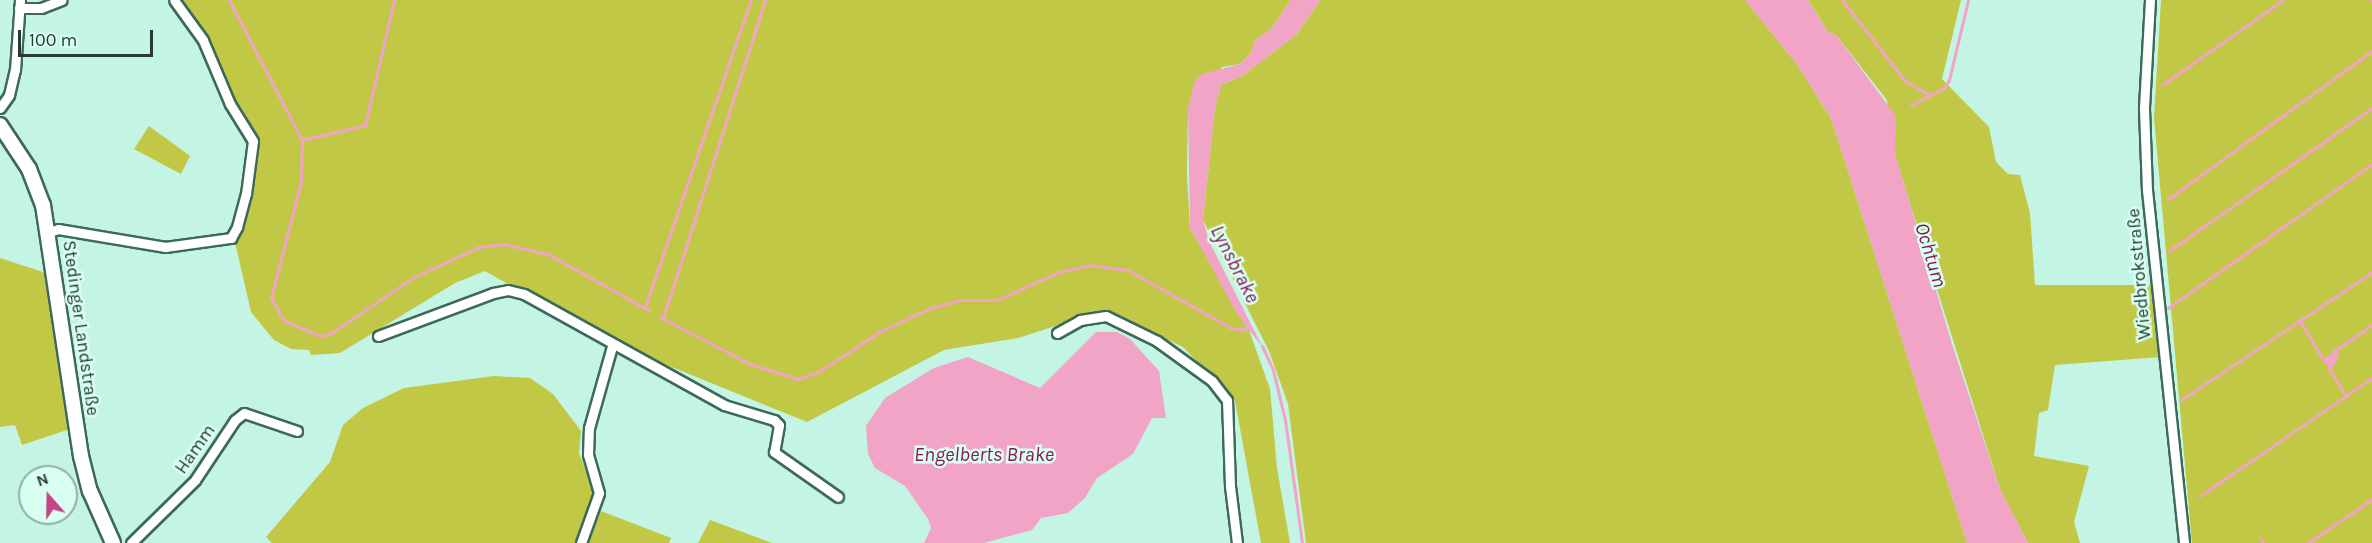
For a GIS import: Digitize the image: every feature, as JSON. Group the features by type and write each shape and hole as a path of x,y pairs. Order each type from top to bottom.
{"main road":[{"name":"Stedinger Landstraße","path":"0,125 33,178 49,232 81,456 107,540"}],"street":[{"path":"0,108 9,95 15,70 20,4 41,8 62,0"},
{"path":"49,232 58,229 165,247 231,238 237,227 253,141 230,104 203,40 174,0"},
{"name":"Wiedbrokstraße","path":"2150,0 2144,109 2147,190 2184,543"},
{"path":"378,336 508,290 550,307 612,346 724,405 774,420 779,425 774,452 838,497"},
{"path":"1057,333 1080,320 1106,316 1157,340 1212,381 1227,400 1230,486 1237,543"},
{"path":"581,543 599,493 588,455 589,428 612,346"},
{"name":"Hamm","path":"131,543 195,480 236,420 244,413 297,430"}],"shaded area":[{"path":"177,0 1291,0 1272,28 1255,40 1251,53 1240,64 1222,67 1188,108 1187,175 1190,228 1250,333 1270,389 1277,468 1290,543 1261,543 1235,401 1183,347 1105,310 1018,338 944,350 807,422 610,342 485,271 455,283 340,353 311,355 309,350 291,349 274,340 251,312 234,238 256,165 256,139"},
{"path":"1320,0 1745,0 1796,63 1831,118 1967,543 1306,543 1288,404 1269,351 1203,220 1215,107 1221,85 1242,76 1296,35"},
{"path":"1808,0 1961,0 1942,79 1989,127 1996,162 2008,174 2020,175 2030,213 2035,285 2153,285 2161,357 2055,365 2048,410 2039,413 2034,456 2089,466 2074,522 2080,543 2028,543 2000,489 1895,154 1887,100 1836,35 1828,32"},
{"path":"2161,0 2372,0 2372,543 2192,543 2154,118"},
{"path":"149,126 190,156 181,174 134,149"},
{"path":"0,258 52,275 70,429 22,445 15,425 0,427"},
{"path":"494,376 530,378 553,394 581,431 579,453 594,493 575,543 272,543 266,537 330,462 343,425 363,408 404,388"},
{"path":"601,511 671,538 669,543 588,543"},
{"path":"710,520 772,543 698,543"}],"water":[{"path":"1291,0 1320,0 1296,35 1242,76 1221,85 1215,107 1203,220 1209,241 1263,348 1238,315 1190,228 1188,108 1194,83 1202,74 1240,64 1251,53 1255,40 1272,28"},
{"path":"1745,0 1808,0 1828,32 1836,35 1896,116 1895,154 1952,344 2000,489 2028,543 1967,543 1831,118 1796,63"},
{"name":"Engelberts Brake","path":"1096,332 1117,332 1130,339 1159,371 1166,418 1152,418 1133,454 1097,478 1085,498 1068,513 1041,518 1032,530 984,543 924,543 931,528 928,519 905,486 875,468 868,454 866,426 885,398 934,368 968,357 1040,388"},
{"path":"2336,350 2339,356 2331,372 2323,359"}],"waterway":[{"path":"229,0 302,140 301,181 271,298 283,320 320,336 331,333 414,277 479,247 503,244 548,254 648,310"},
{"path":"302,140 365,125 394,0"},
{"path":"645,307 751,0"},
{"path":"663,318 765,0"},
{"path":"1842,0 1905,81 1928,94"},
{"path":"1911,105 1944,88 1949,80 1968,0"},
{"path":"2162,85 2283,0"},
{"path":"2168,199 2372,51"},
{"path":"2169,251 2372,108"},
{"path":"2168,308 2372,164"},
{"path":"660,317 750,364 798,379 818,372 881,331 928,309 959,300 997,300 1059,272 1091,265 1128,270 1231,328 1250,330"},
{"path":"2181,400 2372,272"},
{"path":"2300,321 2324,361"},
{"path":"2334,351 2372,325"},
{"name":"Lynsbrake","path":"1262,346 1273,370 1285,420 1302,543"},
{"path":"2329,369 2345,395"},
{"path":"2200,496 2372,378"},
{"path":"2308,543 2372,499"},
{"path":"2260,538 2263,543"}],"water label":[{"name":"Ochtum","path":"1931,255"}]}
